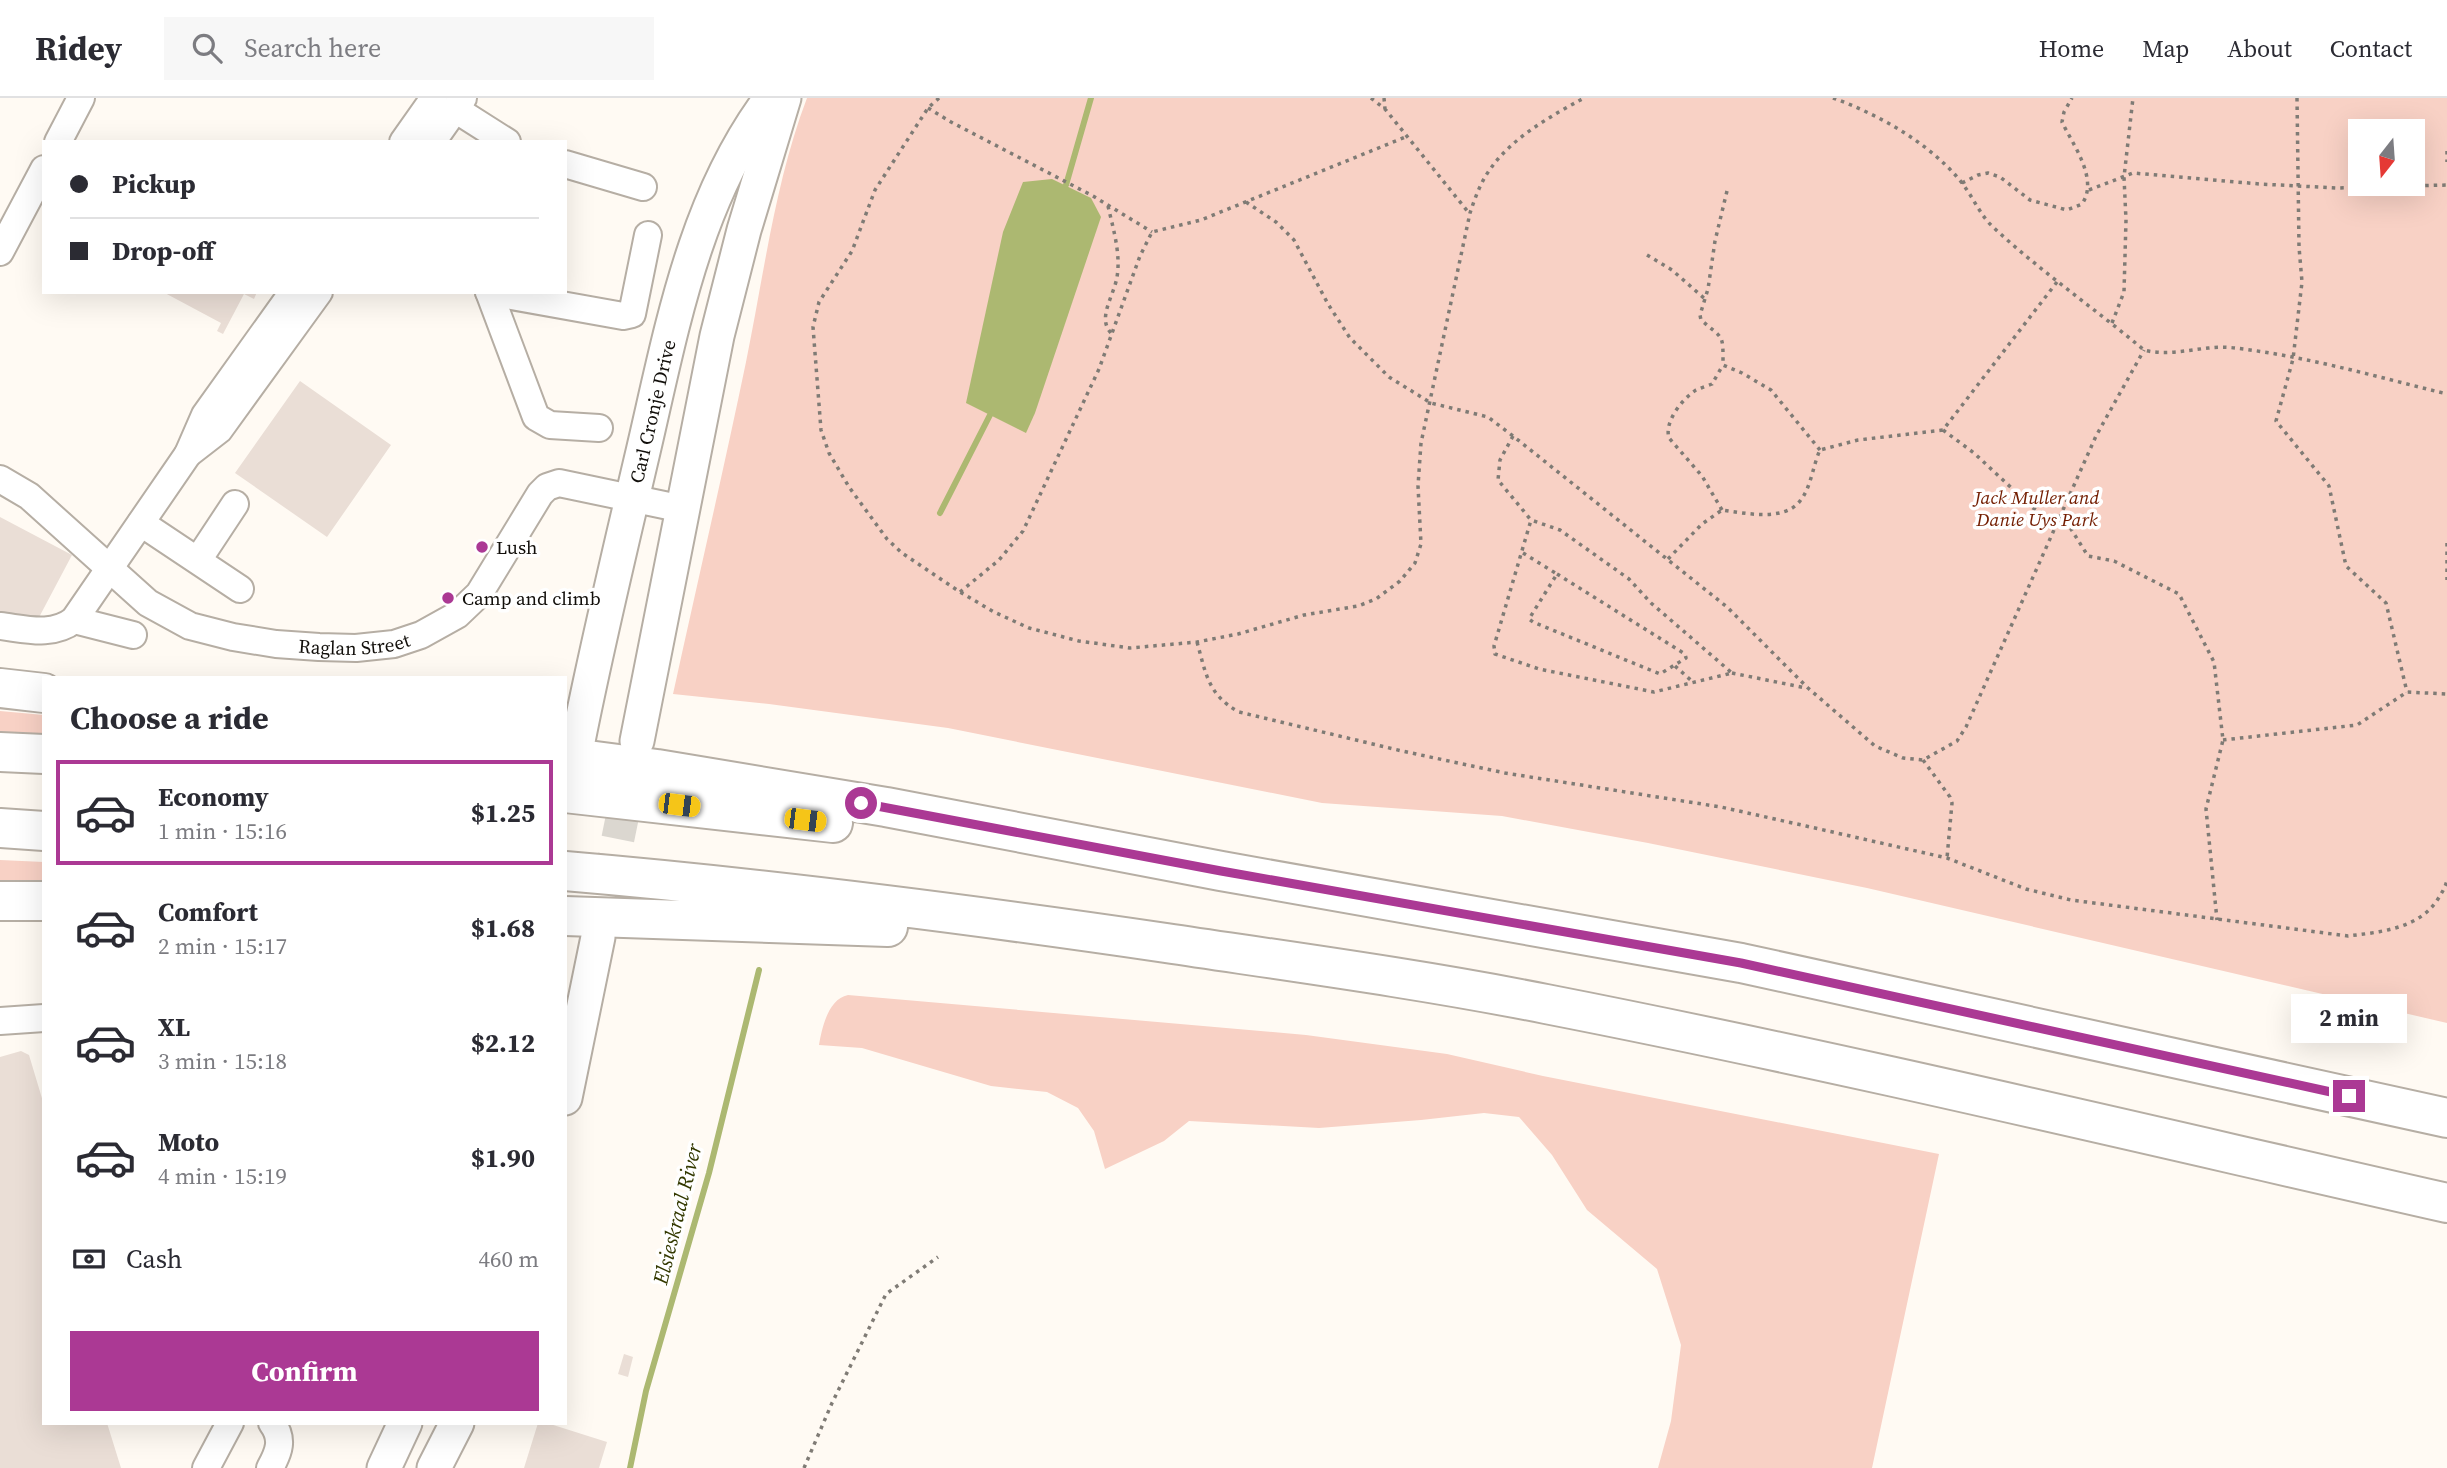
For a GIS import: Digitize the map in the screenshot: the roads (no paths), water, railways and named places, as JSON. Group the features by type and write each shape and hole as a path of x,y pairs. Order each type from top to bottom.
{"highway":[{"path":"0,688 42,693"},
{"path":"572,749 657,769 886,807 1221,871 1741,963 2447,1118"},
{"path":"0,752 42,754"},
{"path":"567,793 1221,871"},
{"path":"0,828 42,831"},
{"path":"567,871 790,893 1079,931 1310,964 1541,1003 1719,1039 2447,1203"},
{"path":"0,901 42,901"},
{"path":"567,916 845,927 1079,931"}],"main road":[{"name":"Carl Cronje Drive","path":"572,749 673,324 692,259 711,205 729,167 750,125 771,98"},
{"path":"637,741 717,336 744,230 784,98"},
{"path":"567,1088 598,937"},
{"path":"384,1468 404,1425"},
{"path":"434,1468 456,1425"}],"street":[{"path":"59,140 81,98"},
{"path":"435,140 450,102"},
{"path":"405,140 450,102"},
{"path":"450,102 505,140"},
{"path":"567,165 643,187"},
{"path":"0,252 42,173"},
{"path":"500,294 623,316 632,314 648,235"},
{"path":"1,626 47,631 64,628 74,620 188,454 205,415 292,294"},
{"path":"188,454 219,430 319,294"},
{"path":"490,294 539,420 550,425 599,428"},
{"name":"Raglan Street","path":"0,479 29,496 148,603 190,626 276,644 356,648 394,643 421,635 451,619 479,594 530,508 547,487 559,483 683,509"},
{"path":"198,560 235,504"},
{"path":"141,523 240,589"},
{"path":"74,620 132,635"},
{"path":"0,1021 42,1018"},
{"path":"206,1468 229,1425"},
{"path":"271,1468 280,1443 273,1425"}],"waterway":[{"name":"Elsieskraal River","path":"1066,185 1091,98"},
{"name":"Elsieskraal River","path":"940,513 990,415"},
{"name":"Elsieskraal River","path":"630,1468 646,1391 709,1173 759,970"}],"tunnel":[{"path":"598,937 631,774"}],"place":[{"name":"Lush","path":"482,547"},
{"name":"Camp and climb","path":"448,598"}],"park label":[{"name":"Jack Muller and Danie Uys Park","path":"2037,508"}]}
